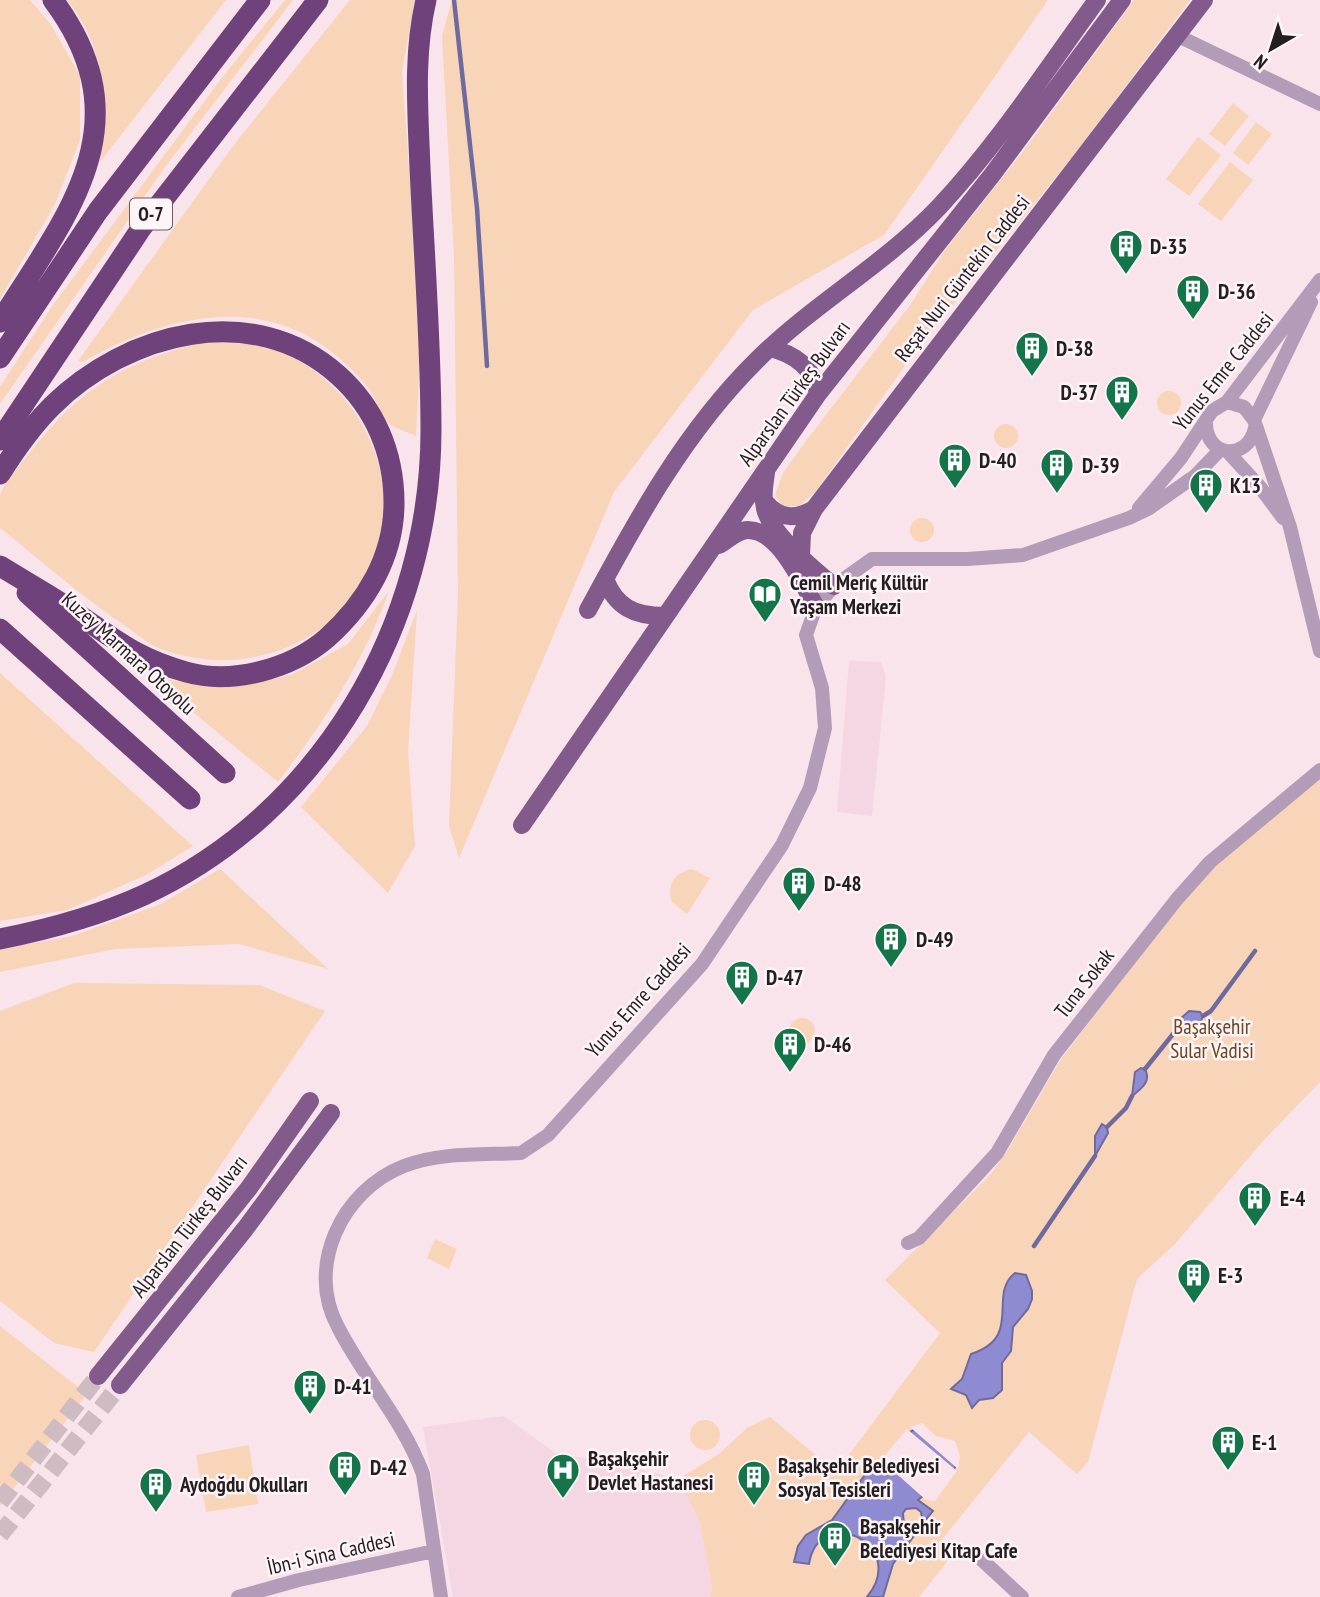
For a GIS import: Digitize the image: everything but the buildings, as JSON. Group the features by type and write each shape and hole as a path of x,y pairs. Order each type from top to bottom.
{"highway":[{"path":"0,322 71,207 84,178 96,125 94,94 81,45 53,0"},
{"name":"O-7","path":"0,358 98,211 260,0"},
{"name":"O-7","path":"0,440 142,227 318,0"},
{"path":"0,939 63,925 125,903 174,879 222,849 285,793 332,739 375,669 393,632 418,555 430,480 430,405 417,73 426,0"},
{"path":"0,474 53,405 104,367 165,339 224,330 284,341 326,364 346,382 361,400 384,439 394,491 394,521 389,542 372,584 359,605 315,648 285,663 253,672 222,677 188,673 128,651 74,611 0,568"},
{"name":"Kuzey Marmara Otoyolu","path":"0,568 225,773"},
{"path":"0,629 190,799"}],"main road":[{"name":"Alparslan Türkeş Bulvarı","path":"588,610 643,509 707,416 769,348 896,249 940,206 1019,108 1097,0"},
{"name":"Alparslan Türkeş Bulvarı","path":"523,825 818,394 992,175 1122,0"},
{"name":"Reşat Nuri Güntekin Caddesi","path":"797,560 802,533 814,509 1204,0"},
{"path":"769,348 796,358 811,372 818,394"},
{"path":"766,471 763,499 771,521 797,560 816,607"},
{"path":"763,499 775,512 788,517 803,515 814,509"},
{"path":"708,553 739,532 749,530 769,540 834,586"},
{"path":"605,579 611,595 624,608 639,614 664,616"},
{"name":"Alparslan Türkeş Bulvarı","path":"98,1376 249,1188 310,1101"},
{"path":"120,1385 245,1229 331,1113"}],"street":[{"path":"1178,36 1320,104"},
{"name":"Yunus Emre Caddesi","path":"1129,518 1206,424 1212,411 1227,402 1320,281"},
{"name":"Yunus Emre Caddesi","path":"441,1597 423,1474 415,1453 337,1327 328,1304 324,1281 332,1239 350,1208 365,1193 404,1166 436,1158 520,1153 531,1148 548,1135 702,964 782,845 810,789 825,728 822,688 806,635 816,607 834,586 873,559 967,559 1023,555 1148,509 1195,476 1224,451 1243,449 1249,444 1254,424 1320,281"},
{"path":"1227,402 1244,407 1254,424 1290,527 1320,651"},
{"path":"1206,424 1209,439 1260,487 1290,527"},
{"name":"Tuna Sokak","path":"908,1242 927,1230 997,1153 1054,1055 1177,899 1210,862 1320,770"},
{"name":"İbn-i Sina Caddesi","path":"238,1597 299,1580 434,1551"},
{"path":"981,1559 1022,1597"}],"shaded area":[{"path":"849,661 881,662 886,677 872,816 837,812"},
{"path":"1189,1011 1200,1012 1203,1016 1200,1024 1177,1029 1178,1021"},
{"path":"1141,1068 1147,1073 1146,1081 1132,1096 1135,1072"},
{"path":"1102,1124 1107,1127 1108,1133 1095,1156 1095,1136"},
{"path":"1015,1273 1026,1275 1032,1299 1028,1309 1013,1327 1011,1351 1002,1363 1002,1390 993,1398 979,1400 972,1408 966,1395 951,1389 962,1379 971,1354 987,1347 996,1337 1001,1327 1007,1282"},
{"name":"Başakşehir Devlet Hastanesi","path":"504,1416 558,1455 603,1460 679,1479 700,1522 712,1587 710,1597 453,1597 423,1427"},
{"path":"921,1426 956,1465 953,1472 918,1500 933,1511 923,1523 921,1512 916,1508 906,1509 903,1513 904,1525 920,1528 893,1564 883,1597 867,1597 877,1578 877,1561 870,1547 858,1537 843,1533 828,1536 816,1545 809,1564 794,1562 798,1546 806,1535 832,1520 872,1465 887,1475 890,1470 884,1462 906,1434"}],"green space":[{"path":"0,0 30,0 51,25 80,76 80,140 55,204 0,299"},
{"path":"67,0 226,0 100,162 103,98 97,57 80,19"},
{"path":"285,0 293,0 165,167 0,404 0,387 53,305 221,79"},
{"path":"350,0 415,0 402,72 421,331 416,436 387,422 369,389 339,358 309,337 278,324 245,318 212,318 178,323 113,346 83,362 78,361 233,146"},
{"path":"452,0 1048,0 884,235 753,310 614,492 459,858 449,826 458,594 454,256 442,36"},
{"path":"1134,0 1190,0 1077,151 914,353 816,491 799,506 782,506 775,495 783,473 911,304 945,250 1022,153"},
{"path":"1233,103 1249,116 1225,146 1209,134"},
{"path":"1256,122 1272,134 1248,165 1233,153"},
{"path":"1198,137 1221,155 1189,196 1166,179"},
{"path":"1230,162 1253,180 1221,221 1198,204"},
{"path":"206,342 259,345 290,357 318,374 342,397 362,423 375,453 383,485 384,518 377,551 363,583 343,609 318,630 290,646 259,656 227,660 193,658 153,645 80,593 0,528 0,495 5,485 65,412 106,380 128,368 178,349"},
{"path":"1169,391 1177,395 1181,403 1177,411 1169,415 1161,411 1157,403 1161,395"},
{"path":"1006,424 1015,427 1018,436 1015,445 1006,448 997,445 994,436 997,427"},
{"path":"922,518 931,521 934,530 931,539 922,542 913,539 910,530 913,521"},
{"path":"389,591 355,667 312,736 278,782 150,677 224,688 291,675 348,644"},
{"path":"417,610 408,751 415,846 388,893 301,807 367,726 393,673"},
{"path":"0,673 193,846 146,875 67,910 0,921"},
{"name":"Başakşehir Sular Vadisi","path":"1320,776 1320,1082 1263,1141 1175,1244 1137,1279 1088,1462 1077,1474 1029,1432 940,1542 947,1562 919,1597 710,1597 712,1587 700,1522 679,1479 720,1453 747,1428 770,1417 836,1472 940,1333 885,1280 990,1175 1008,1150 1061,1059 1187,896 1236,845"},
{"path":"220,869 328,969 239,944 115,949 0,972 0,949 72,936 161,904"},
{"path":"692,869 710,878 687,914 672,902 670,890 677,876"},
{"path":"74,983 259,985 325,1011 94,1352 54,1343 0,1301 0,1011"},
{"path":"802,1018 811,1022 815,1031 811,1040 802,1044 793,1040 789,1031 793,1022"},
{"path":"435,1239 457,1249 449,1269 427,1258"},
{"path":"0,1326 87,1394 0,1506"},
{"path":"705,1420 711,1421 719,1429 719,1441 711,1449 705,1450 699,1449 691,1441 690,1435 691,1429 699,1421"},
{"path":"249,1445 258,1504 206,1512 196,1455"}],"pier":[{"path":"922,1423 936,1436 955,1441 960,1456 958,1469 910,1427"},
{"path":"907,1429 957,1471 935,1501 926,1500 881,1460"}],"waterway":[{"path":"454,0 477,208 487,366"},
{"path":"1203,1016 1211,1011 1255,951"},
{"path":"1145,1069 1177,1029"},
{"path":"1107,1127 1126,1108 1132,1096"},
{"path":"1034,1246 1095,1156"}],"tunnel":[{"path":"0,1502 98,1376"},
{"path":"0,1535 120,1385"}],"place":[{"name":"D-35","path":"1126,276"},
{"name":"D-36","path":"1193,321"},
{"name":"D-38","path":"1032,378"},
{"name":"D-37","path":"1122,422"},
{"name":"D-40","path":"955,490"},
{"name":"D-39","path":"1057,495"},
{"name":"K13","path":"1206,515"},
{"name":"Cemil Meriç Kültür Yaşam Merkezi","path":"765,624"},
{"name":"D-48","path":"799,913"},
{"name":"D-49","path":"891,969"},
{"name":"D-47","path":"742,1007"},
{"name":"D-46","path":"790,1074"},
{"name":"E-4","path":"1255,1228"},
{"name":"E-3","path":"1194,1305"},
{"name":"D-41","path":"310,1416"},
{"name":"E-1","path":"1228,1472"},
{"name":"D-42","path":"345,1497"},
{"name":"Başakşehir Devlet Hastanesi","path":"563,1500"},
{"name":"Başakşehir Belediyesi Sosyal Tesisleri","path":"754,1507"},
{"name":"Aydoğdu Okulları","path":"156,1514"},
{"name":"Başakşehir Belediyesi Kitap Cafe","path":"835,1568"}]}
